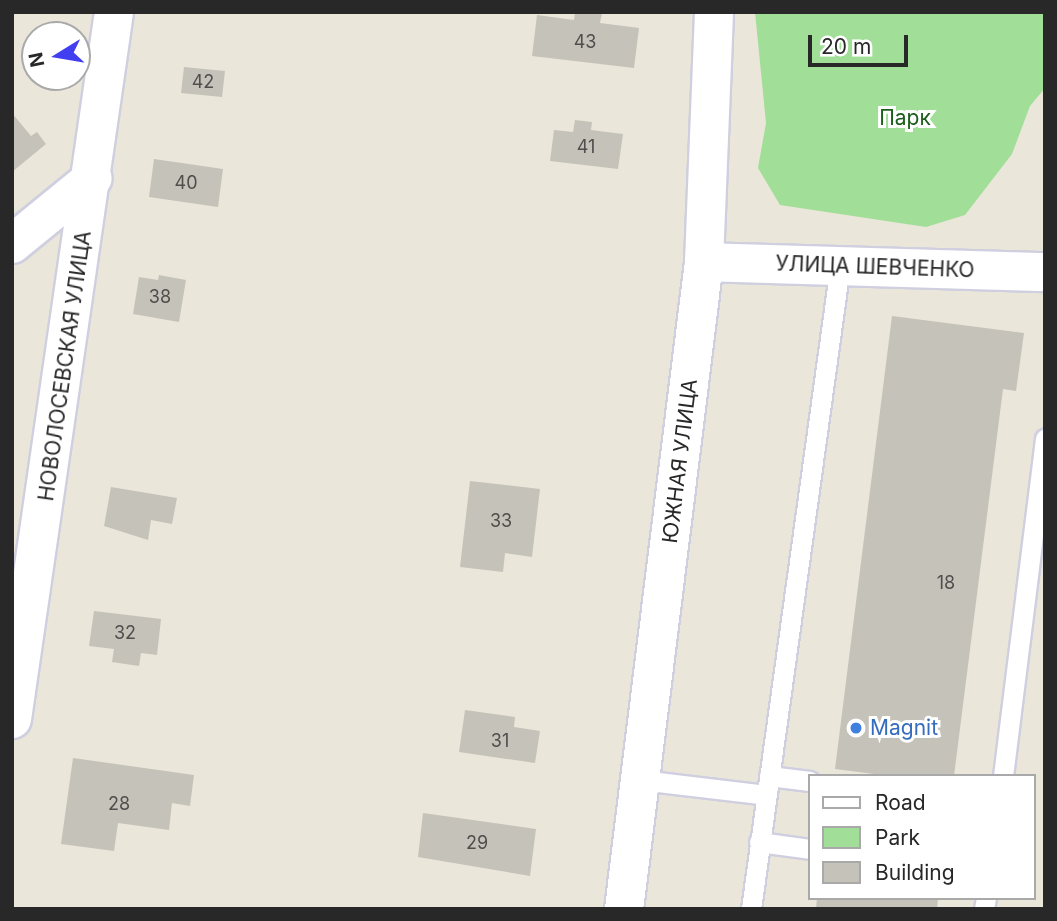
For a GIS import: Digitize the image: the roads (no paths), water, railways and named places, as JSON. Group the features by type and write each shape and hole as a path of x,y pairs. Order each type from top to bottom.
{"street":[{"name":"НОВОЛОСЕВСКАЯ УЛИЦА","path":"12,719 93,178 114,12"},
{"name":"ЮЖНАЯ УЛИЦА","path":"624,909 705,262 714,12"},
{"path":"12,244 93,178"},
{"name":"УЛИЦА ШЕВЧЕНКО","path":"705,262 1045,272"}],"lane":[{"path":"751,909 840,266"},
{"path":"1003,774 1042,490 1045,439"},
{"path":"641,780 767,786 808,781"},
{"path":"759,842 808,849"}],"place":[{"name":"Magnit","path":"856,728"}],"park label":[{"name":"Парк","path":"905,118"}]}
